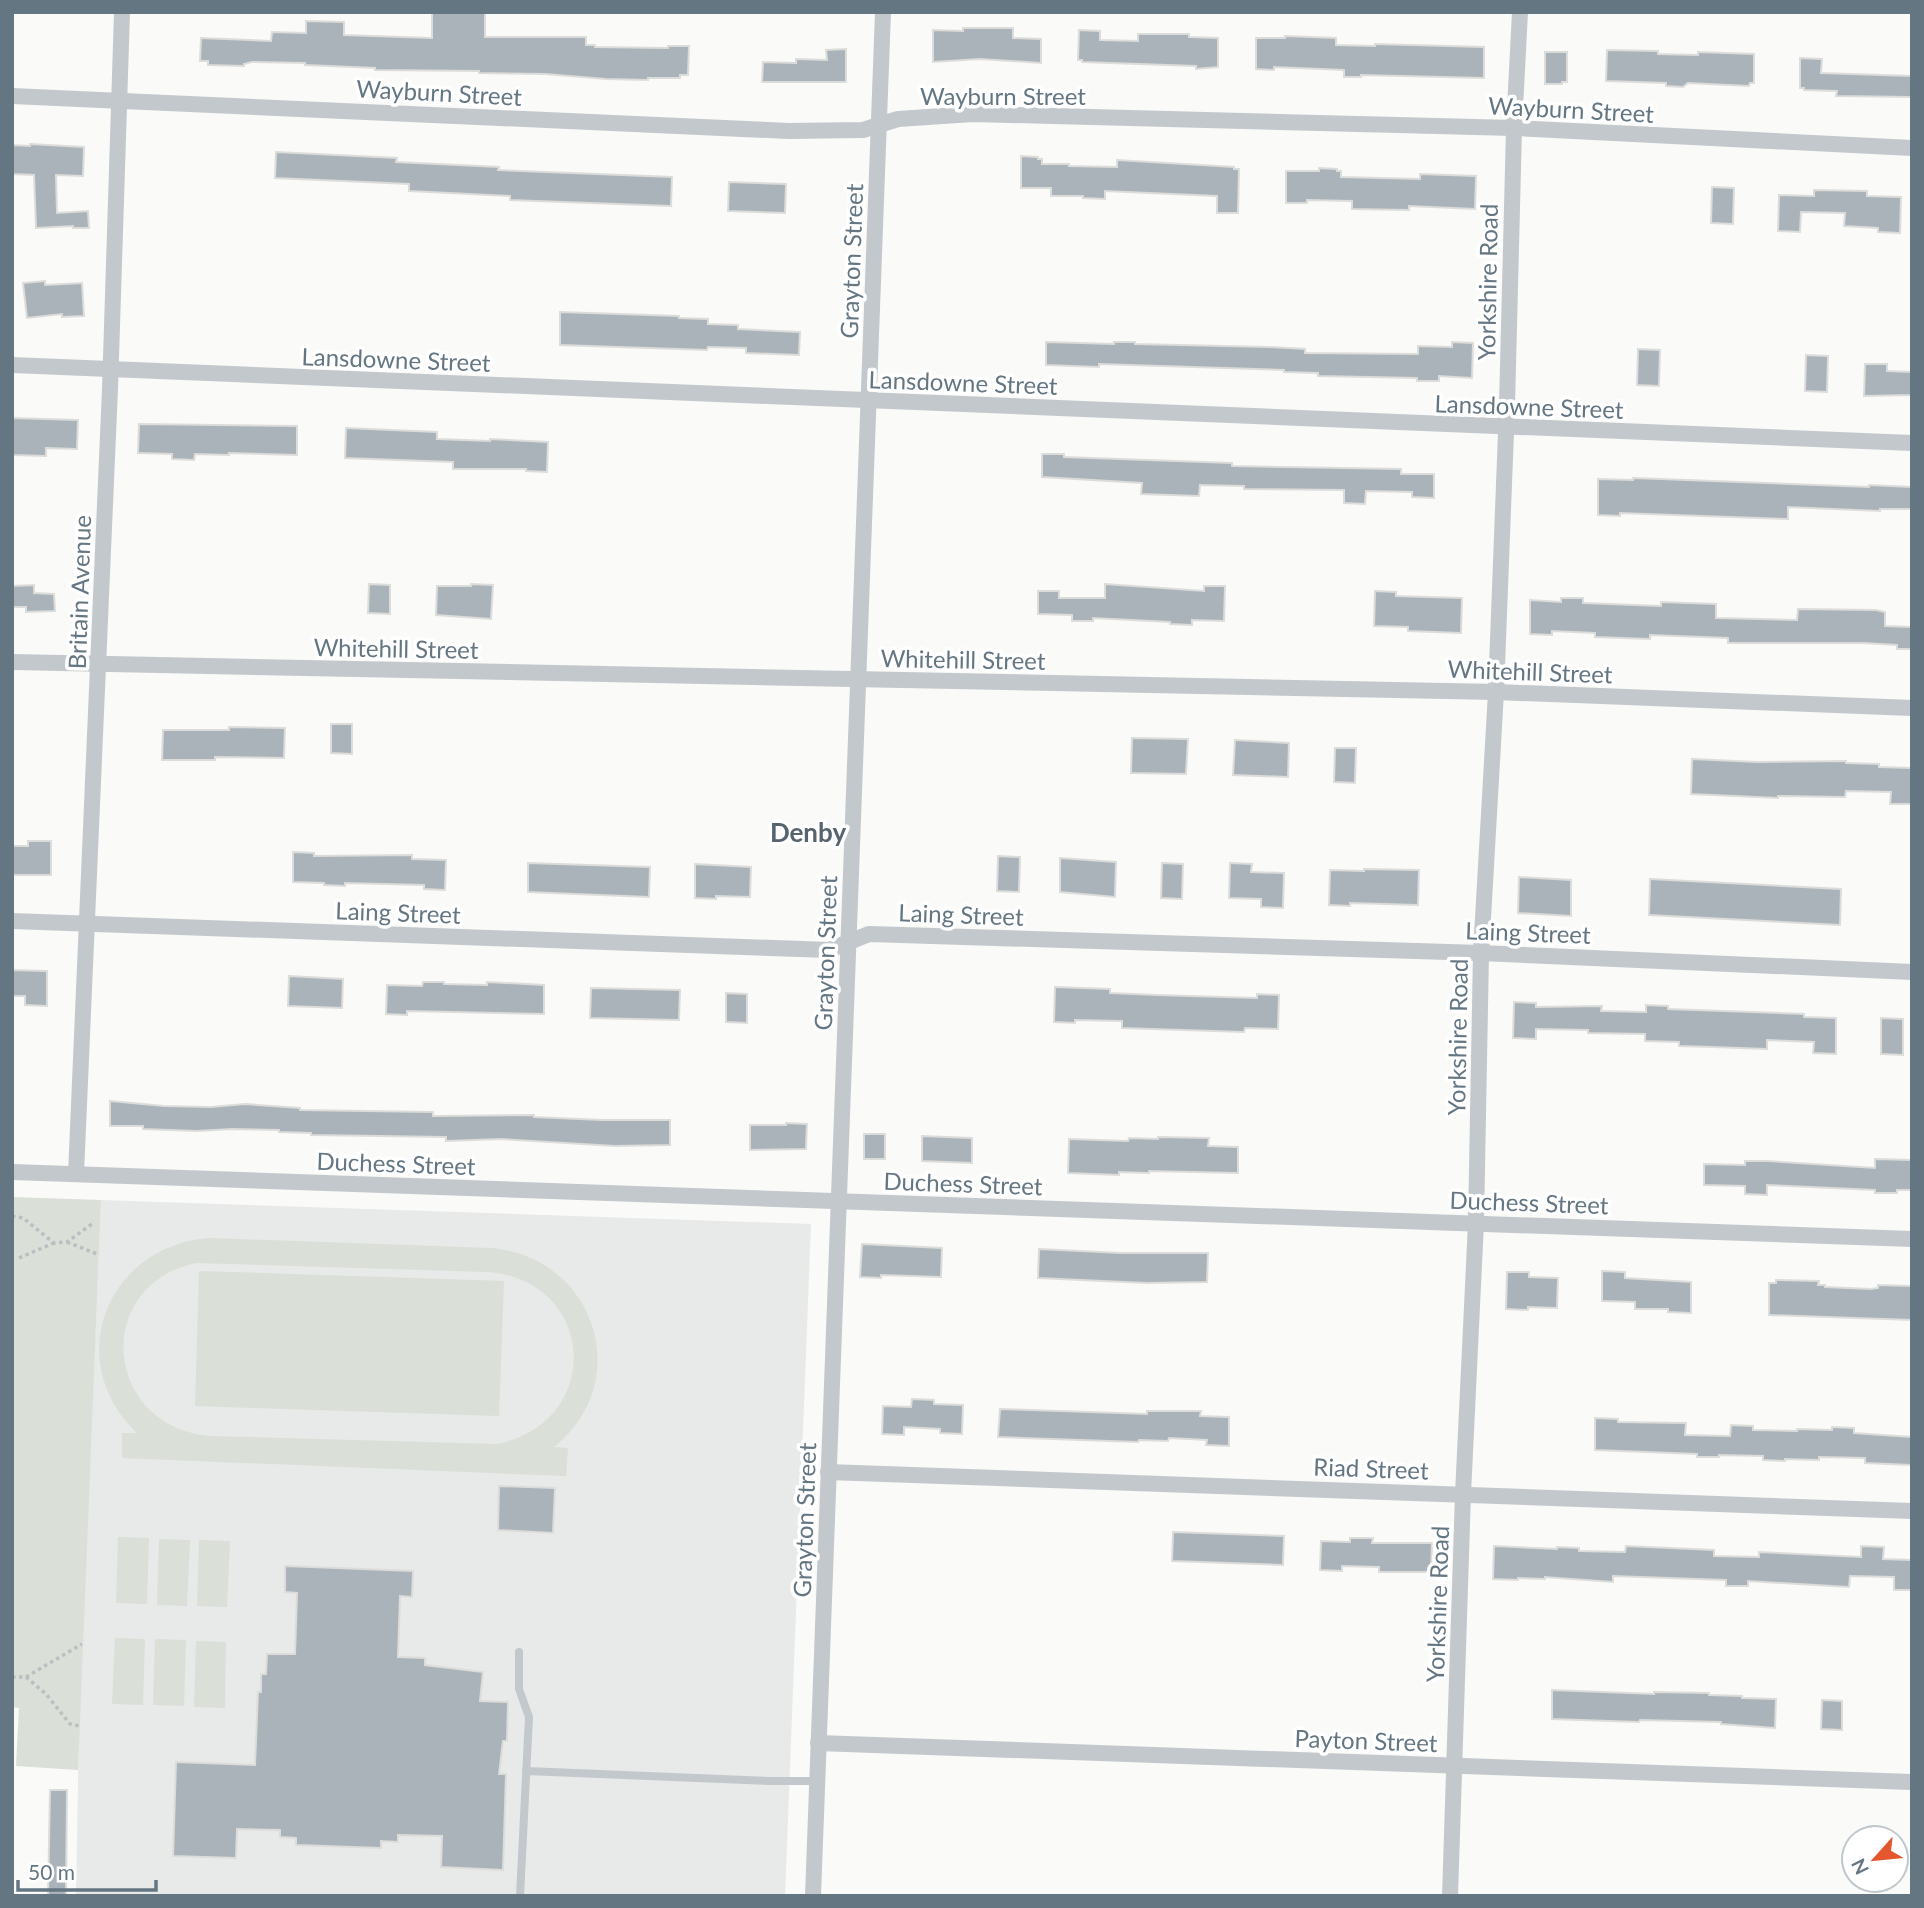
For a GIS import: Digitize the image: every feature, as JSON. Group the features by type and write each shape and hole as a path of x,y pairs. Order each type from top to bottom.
{"street":[{"name":"Britain Avenue","path":"76,1174 99,665 122,12"},
{"name":"Grayton Street","path":"813,1896 883,12"},
{"name":"Yorkshire Road","path":"1450,1896 1462,1494 1476,1223 1482,953 1496,692 1520,12"},
{"name":"Wayburn Street","path":"12,96 789,131 863,130 898,119 974,114 1514,128 1912,148"},
{"name":"Lansdowne Street","path":"12,365 1912,443"},
{"name":"Whitehill Street","path":"12,662 1496,692 1912,708"},
{"name":"Laing Street","path":"12,921 829,950 869,934 1482,953 1912,971"},
{"name":"Duchess Street","path":"12,1172 1912,1239"},
{"name":"Riad Street","path":"828,1472 1912,1511"},
{"name":"Payton Street","path":"818,1743 1912,1782"}],"lane":[{"path":"519,1652 520,1689 529,1717 520,1896"},
{"path":"526,1771 817,1781"}],"path":[{"path":"12,1216 23,1218 54,1243"},
{"path":"67,1242 92,1224"},
{"path":"19,1258 54,1243 67,1242 97,1254"},
{"path":"12,1677 26,1677 82,1644"},
{"path":"26,1677 46,1694 70,1724 79,1726"}],"shaded area":[{"path":"12,1197 101,1200 78,1770 16,1766 19,1708 12,1707"},
{"path":"101,1200 811,1224 785,1896 76,1896 79,1726"},
{"path":"210,1238 491,1248 527,1256 556,1274 578,1298 592,1326 598,1357 593,1389 579,1420 554,1447 568,1448 566,1476 122,1458 122,1433 137,1433 114,1404 102,1373 100,1342 106,1311 122,1284 144,1261 174,1245","holes":["196,1263 488,1272 524,1281 550,1299 567,1324 574,1352 570,1382 557,1409 533,1430 498,1444 209,1436 174,1427 148,1408 131,1383 124,1354 126,1325 139,1298 162,1276"]},
{"path":"199,1271 504,1281 499,1416 195,1406"},
{"path":"118,1537 149,1538 147,1604 116,1603"},
{"path":"159,1539 190,1540 187,1606 157,1605"},
{"path":"199,1540 230,1541 227,1607 197,1606"},
{"path":"115,1638 145,1639 143,1705 112,1704"},
{"path":"155,1639 186,1640 184,1706 153,1705"},
{"path":"196,1641 226,1642 225,1708 194,1707"}],"building":[{"path":"432,12 485,12 485,37 586,37 586,45 595,47 689,46 688,75 648,80 606,79 479,71 375,70 305,63 208,65 208,61 200,61 201,38 271,41 272,32 306,33 306,21 344,22 344,35 432,38"},
{"path":"963,28 1013,28 1013,38 1041,39 1041,63 980,59 933,62 933,30 963,31"},
{"path":"1079,30 1100,31 1100,40 1138,41 1138,34 1189,34 1189,37 1218,38 1218,67 1196,69 1196,66 1082,62 1078,60"},
{"path":"1256,38 1336,38 1336,45 1484,47 1484,78 1361,75 1344,77 1344,70 1274,67 1274,70 1256,69"},
{"path":"846,49 846,82 762,82 763,62 827,60 826,50"},
{"path":"1607,50 1658,51 1658,54 1754,54 1754,83 1749,86 1688,83 1683,87 1666,86 1666,83 1606,81"},
{"path":"1545,52 1567,52 1567,82 1545,84"},
{"path":"1800,58 1822,59 1821,73 1912,76 1912,97 1836,96 1837,91 1804,90 1800,88"},
{"path":"12,145 84,147 83,176 56,175 57,213 88,211 89,228 36,228 34,175 12,174"},
{"path":"276,152 397,158 396,162 499,167 498,170 672,177 671,206 510,200 510,196 409,191 409,184 275,178"},
{"path":"1021,156 1038,157 1042,159 1042,164 1069,166 1117,167 1117,160 1234,167 1239,169 1238,213 1217,213 1217,196 1105,191 1105,199 1051,196 1051,188 1021,188"},
{"path":"1319,168 1337,169 1341,171 1341,177 1420,179 1420,174 1476,176 1475,209 1409,206 1409,210 1352,209 1352,201 1307,200 1307,203 1286,203 1286,171 1319,171"},
{"path":"729,182 786,184 785,213 728,211"},
{"path":"1712,187 1734,188 1733,224 1711,223"},
{"path":"1814,190 1867,191 1867,196 1901,197 1900,233 1878,232 1878,228 1844,226 1845,213 1801,212 1800,232 1778,231 1779,195 1814,196"},
{"path":"45,281 45,285 82,283 84,316 62,317 62,314 27,318 23,283"},
{"path":"560,312 679,316 708,319 708,324 738,325 738,329 800,332 799,355 746,353 746,348 708,347 707,350 560,345"},
{"path":"1046,342 1135,342 1305,349 1305,353 1418,354 1418,346 1452,347 1452,342 1473,343 1472,378 1439,376 1439,381 1417,381 1417,378 1318,376 1318,373 1284,370 1099,364 1099,367 1046,365"},
{"path":"1638,349 1660,350 1659,386 1637,385"},
{"path":"1806,355 1828,356 1827,392 1805,391"},
{"path":"1865,364 1887,364 1887,371 1912,372 1912,395 1864,396"},
{"path":"12,418 78,420 77,449 46,448 46,456 12,455"},
{"path":"139,424 297,426 297,455 195,454 194,460 172,459 172,454 138,453"},
{"path":"346,428 437,432 437,439 548,442 547,472 526,469 453,469 453,462 345,458"},
{"path":"1042,454 1232,463 1232,466 1401,469 1401,474 1434,474 1434,498 1412,497 1412,492 1366,491 1365,504 1344,503 1344,490 1244,489 1244,486 1200,485 1199,496 1141,494 1142,483 1042,477"},
{"path":"1598,479 1912,487 1912,509 1880,511 1788,507 1788,519 1620,513 1620,516 1598,515"},
{"path":"369,584 390,585 390,614 368,613"},
{"path":"1105,584 1204,591 1204,586 1225,586 1224,621 1192,620 1192,625 1093,618 1093,621 1072,621 1072,615 1038,614 1038,591 1059,591 1059,598 1105,598"},
{"path":"34,585 34,593 54,594 55,611 26,612 26,607 12,607 12,586"},
{"path":"493,585 491,619 436,615 437,586"},
{"path":"1375,591 1396,592 1396,596 1462,598 1461,633 1408,631 1408,627 1374,626"},
{"path":"1561,598 1583,598 1583,603 1661,606 1661,602 1716,604 1716,618 1797,620 1798,609 1876,610 1885,612 1885,626 1912,627 1912,649 1897,649 1897,645 1863,643 1728,643 1728,638 1650,635 1650,639 1595,637 1595,633 1552,631 1552,635 1530,634 1530,600 1561,602"},
{"path":"331,724 352,724 352,754 331,753"},
{"path":"229,727 285,728 284,758 215,757 215,760 162,760 163,730 229,730"},
{"path":"1132,738 1188,739 1186,774 1131,773"},
{"path":"1235,740 1289,743 1288,777 1233,775"},
{"path":"1335,748 1356,748 1355,783 1334,782"},
{"path":"1692,759 1757,762 1846,761 1879,764 1879,767 1912,768 1912,804 1890,804 1891,792 1846,791 1845,797 1778,798 1691,794"},
{"path":"28,841 51,841 51,875 12,875 12,846 28,846"},
{"path":"293,852 314,853 314,856 412,855 412,859 446,860 445,890 424,889 424,885 345,883 345,886 293,882"},
{"path":"998,856 1020,857 1019,892 997,891"},
{"path":"1060,858 1116,862 1115,897 1060,892"},
{"path":"528,863 650,867 649,897 528,892"},
{"path":"1162,863 1183,864 1182,899 1161,898"},
{"path":"1230,863 1252,864 1251,872 1284,873 1283,908 1261,907 1261,899 1229,898"},
{"path":"695,864 751,867 750,897 695,898"},
{"path":"1330,870 1419,870 1418,905 1329,905"},
{"path":"1519,877 1571,880 1571,916 1518,913"},
{"path":"1650,879 1841,889 1840,925 1649,915"},
{"path":"12,970 47,971 47,1006 25,1005 25,996 12,996"},
{"path":"289,976 343,979 342,1008 288,1006"},
{"path":"423,982 544,985 544,1014 407,1011 407,1015 386,1014 387,985 422,986"},
{"path":"1055,987 1110,989 1110,993 1157,995 1257,998 1257,994 1279,995 1278,1029 1245,1028 1244,1032 1122,1028 1122,1021 1054,1022"},
{"path":"591,988 680,990 679,1020 590,1018"},
{"path":"726,993 747,994 747,1023 726,1022"},
{"path":"1514,1002 1536,1003 1536,1007 1602,1006 1601,1011 1646,1012 1646,1005 1668,1006 1668,1009 1804,1014 1804,1017 1836,1018 1836,1054 1813,1053 1814,1042 1767,1040 1767,1049 1679,1046 1679,1042 1645,1041 1645,1034 1588,1033 1588,1030 1536,1029 1536,1039 1513,1038"},
{"path":"1881,1018 1903,1019 1903,1055 1881,1054"},
{"path":"110,1101 164,1106 211,1107 245,1104 300,1110 433,1112 433,1116 534,1115 602,1120 670,1120 670,1145 615,1146 501,1139 446,1141 446,1137 311,1135 279,1130 143,1129 143,1126 110,1126"},
{"path":"807,1124 806,1149 750,1150 750,1125"},
{"path":"864,1134 885,1134 885,1159 864,1159"},
{"path":"922,1136 972,1138 972,1163 922,1161"},
{"path":"1129,1138 1209,1138 1208,1146 1238,1147 1238,1173 1068,1173 1069,1139 1128,1141"},
{"path":"1875,1159 1912,1160 1912,1190 1875,1193 1875,1190 1767,1185 1767,1195 1745,1194 1745,1186 1704,1185 1704,1164 1745,1165 1745,1161 1767,1161 1875,1168"},
{"path":"862,1244 942,1248 941,1277 860,1277"},
{"path":"1039,1249 1208,1253 1207,1282 1147,1283 1038,1278"},
{"path":"1602,1271 1625,1272 1625,1278 1691,1282 1691,1313 1668,1312 1668,1309 1635,1309 1635,1302 1602,1301"},
{"path":"1507,1272 1529,1272 1529,1277 1558,1278 1557,1308 1506,1309"},
{"path":"1776,1280 1819,1281 1818,1285 1825,1287 1871,1289 1878,1288 1878,1285 1912,1286 1912,1320 1769,1315 1769,1283 1776,1283"},
{"path":"912,1399 934,1400 934,1404 963,1405 962,1434 940,1433 940,1429 904,1427 904,1435 882,1434 883,1406 911,1407"},
{"path":"1000,1409 1147,1414 1147,1411 1201,1411 1200,1416 1229,1417 1229,1446 1206,1445 1207,1440 1169,1438 1168,1441 1138,1442 998,1437"},
{"path":"1595,1418 1618,1419 1618,1422 1686,1423 1685,1435 1730,1436 1731,1425 1753,1426 1753,1430 1854,1428 1854,1433 1912,1437 1912,1465 1865,1463 1865,1458 1819,1457 1819,1460 1785,1461 1763,1460 1763,1456 1697,1457 1697,1454 1595,1450"},
{"path":"499,1486 555,1488 553,1533 498,1530"},
{"path":"1173,1532 1284,1536 1283,1565 1172,1561"},
{"path":"1350,1538 1373,1538 1372,1543 1432,1543 1431,1572 1379,1572 1379,1567 1342,1566 1342,1571 1320,1570 1321,1541 1350,1542"},
{"path":"1494,1546 1625,1552 1626,1546 1714,1550 1714,1556 1759,1557 1759,1552 1861,1557 1861,1546 1884,1547 1883,1559 1912,1560 1912,1590 1894,1590 1894,1577 1850,1576 1849,1587 1748,1581 1748,1586 1726,1586 1726,1580 1613,1576 1613,1582 1545,1577 1493,1579"},
{"path":"285,1566 413,1571 412,1597 400,1596 398,1657 425,1658 425,1665 483,1672 480,1701 508,1702 507,1741 503,1741 499,1774 506,1774 503,1870 441,1867 442,1836 398,1835 398,1842 381,1841 381,1848 296,1845 296,1838 280,1837 280,1830 237,1829 236,1858 173,1856 176,1762 255,1765 258,1692 261,1692 261,1674 266,1674 267,1654 295,1654 297,1593 285,1592"},
{"path":"1552,1690 1709,1693 1776,1699 1775,1728 1721,1722 1552,1719"},
{"path":"1822,1700 1842,1701 1842,1730 1821,1729"},
{"path":"50,1790 67,1790 66,1896 48,1896"}],"district":[{"name":"Denby","path":"808,832"}]}
